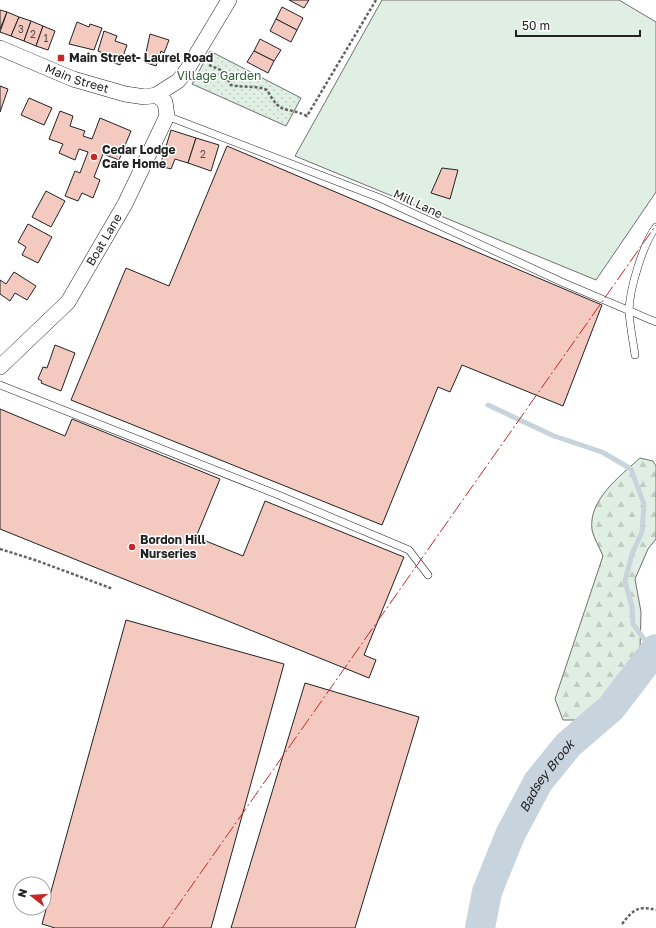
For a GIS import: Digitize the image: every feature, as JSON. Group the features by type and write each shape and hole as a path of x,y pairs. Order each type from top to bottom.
{"street":[{"path":"167,116 166,102 156,95 178,81 196,58 229,0"},
{"name":"Main Street","path":"0,48 73,79 125,94 145,97 156,95"},
{"name":"Boat Lane","path":"0,366 68,302 125,204 167,116"}],"lane":[{"name":"Mill Lane","path":"167,116 380,198 564,283 656,322"},
{"path":"635,355 629,311 638,264 649,236 656,227"},
{"path":"0,385 225,474 409,550 428,575"}],"path":[{"path":"196,58 223,71 231,85 244,88 257,86 267,90 276,106 286,111 297,111 308,116 376,0"},
{"path":"0,549 38,560 114,589"},
{"path":"622,924 631,912 645,907 656,910"}],"green space":[{"path":"382,0 619,0 656,22 656,192 596,280 295,156"},
{"name":"Village Garden","path":"210,51 301,98 286,126 192,84"},
{"path":"640,458 653,461 656,466 656,539 648,549 635,579 641,612 640,650 623,680 602,706 585,720 563,720 555,699 603,556 594,537 592,530 592,519 600,499 607,490"}],"building":[{"path":"289,0 309,0 304,8"},
{"path":"282,7 303,18 297,30 276,19"},
{"path":"0,10 7,12 0,29"},
{"path":"7,12 19,17 11,36 0,32"},
{"path":"19,17 31,21 24,41 11,36"},
{"path":"276,19 297,30 291,42 270,31"},
{"path":"31,21 43,26 36,46 24,41"},
{"path":"77,22 89,27 90,24 102,28 94,50 69,44"},
{"path":"43,26 55,31 48,50 36,46"},
{"path":"104,31 117,36 115,41 127,45 120,65 106,60 108,55 98,51"},
{"path":"150,34 169,40 164,53 161,51 156,66 144,62"},
{"path":"260,39 281,50 274,61 254,51"},
{"path":"254,51 274,61 268,73 247,62"},
{"path":"0,86 8,89 0,112"},
{"path":"29,98 52,108 44,125 21,115"},
{"name":"Cedar Lodge Care Home","path":"60,111 73,116 70,126 85,131 83,136 92,139 100,118 131,131 119,160 103,154 94,177 100,180 93,198 82,193 78,201 65,196 75,171 80,173 88,152 79,149 75,160 59,153 63,144 49,139"},
{"path":"171,130 196,138 188,163 175,159 171,169 160,166"},
{"path":"196,138 219,145 211,171 188,163"},
{"path":"227,146 602,305 563,406 462,365 450,392 438,387 382,525 71,400 126,268 169,286"},
{"path":"442,168 458,170 450,199 431,193"},
{"path":"46,191 65,201 51,227 32,217"},
{"path":"28,224 52,237 38,263 22,255 26,247 18,242"},
{"path":"14,272 36,286 27,300 15,293 10,301 0,294 0,280 6,284"},
{"path":"55,345 75,353 61,391 41,383 42,381 38,379 43,367 47,368"},
{"name":"Bordon Hill Nurseries","path":"0,409 65,436 72,419 220,479 196,537 243,556 265,501 404,557 364,655 376,660 369,678 0,529"},
{"path":"126,620 284,664 211,928 55,928 42,924 44,916 52,916 52,888"},
{"path":"305,683 419,717 355,928 231,928"}],"waterway":[{"path":"488,405 554,436 602,452 631,469 644,504 642,532 632,554 625,581 632,607 633,624 644,639 656,649"},
{"name":"Badsey Brook","path":"480,928 487,892 510,835 538,782 568,745 611,708 656,649"}],"power":[{"path":"162,928 656,225"}],"place":[{"name":"Main Street- Laurel Road","path":"61,58"},
{"name":"Cedar Lodge Care Home","path":"94,157"},
{"name":"Bordon Hill Nurseries","path":"132,547"}]}
